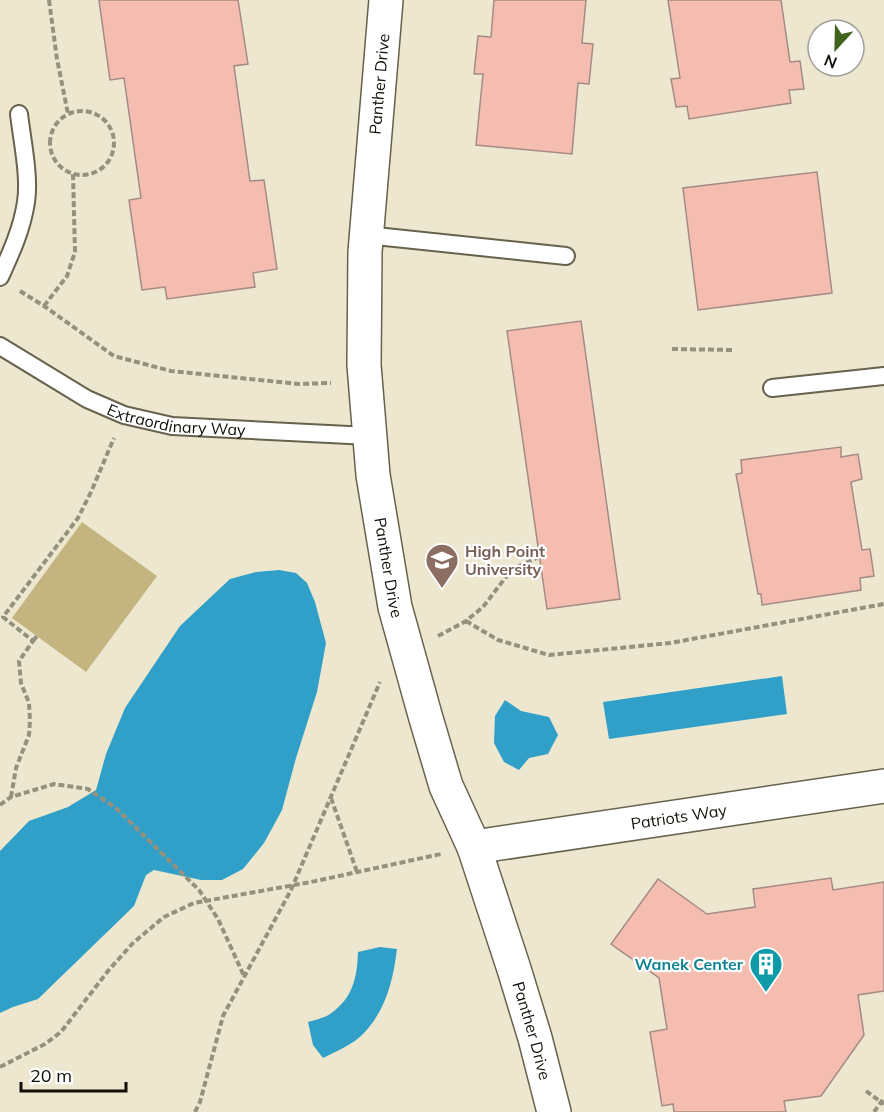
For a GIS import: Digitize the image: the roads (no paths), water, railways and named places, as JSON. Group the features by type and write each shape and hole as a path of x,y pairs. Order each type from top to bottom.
{"street":[{"name":"Panther Drive","path":"386,0 366,235 364,365 373,475 393,596 405,645 446,786 474,847 524,998 554,1112"},
{"name":"Patriots Way","path":"474,847 884,786"}],"lane":[{"path":"0,277 17,238 26,201 26,167 19,114"},
{"path":"366,235 566,256"},
{"name":"Extraordinary Way","path":"0,346 87,399 124,415 172,426 369,436"},
{"path":"772,388 884,376"}],"water":[{"path":"279,570 296,573 307,583 315,602 326,643 317,692 282,810 264,843 243,869 222,880 201,880 154,870 146,875 134,906 38,999 0,1013 0,851 29,821 68,807 96,790 106,754 125,708 180,626 230,579 256,572"},
{"path":"782,676 787,714 609,739 603,702"},
{"path":"505,700 521,711 549,717 558,735 548,754 529,758 519,770 504,762 494,743 495,716"},
{"path":"380,947 397,949 391,984 383,1005 371,1025 359,1038 323,1058 313,1045 308,1022 328,1015 338,1008 349,994 355,979 358,952"}],"place":[{"name":"High Point University","path":"442,589"},
{"name":"Wanek Center","path":"766,993"}]}
